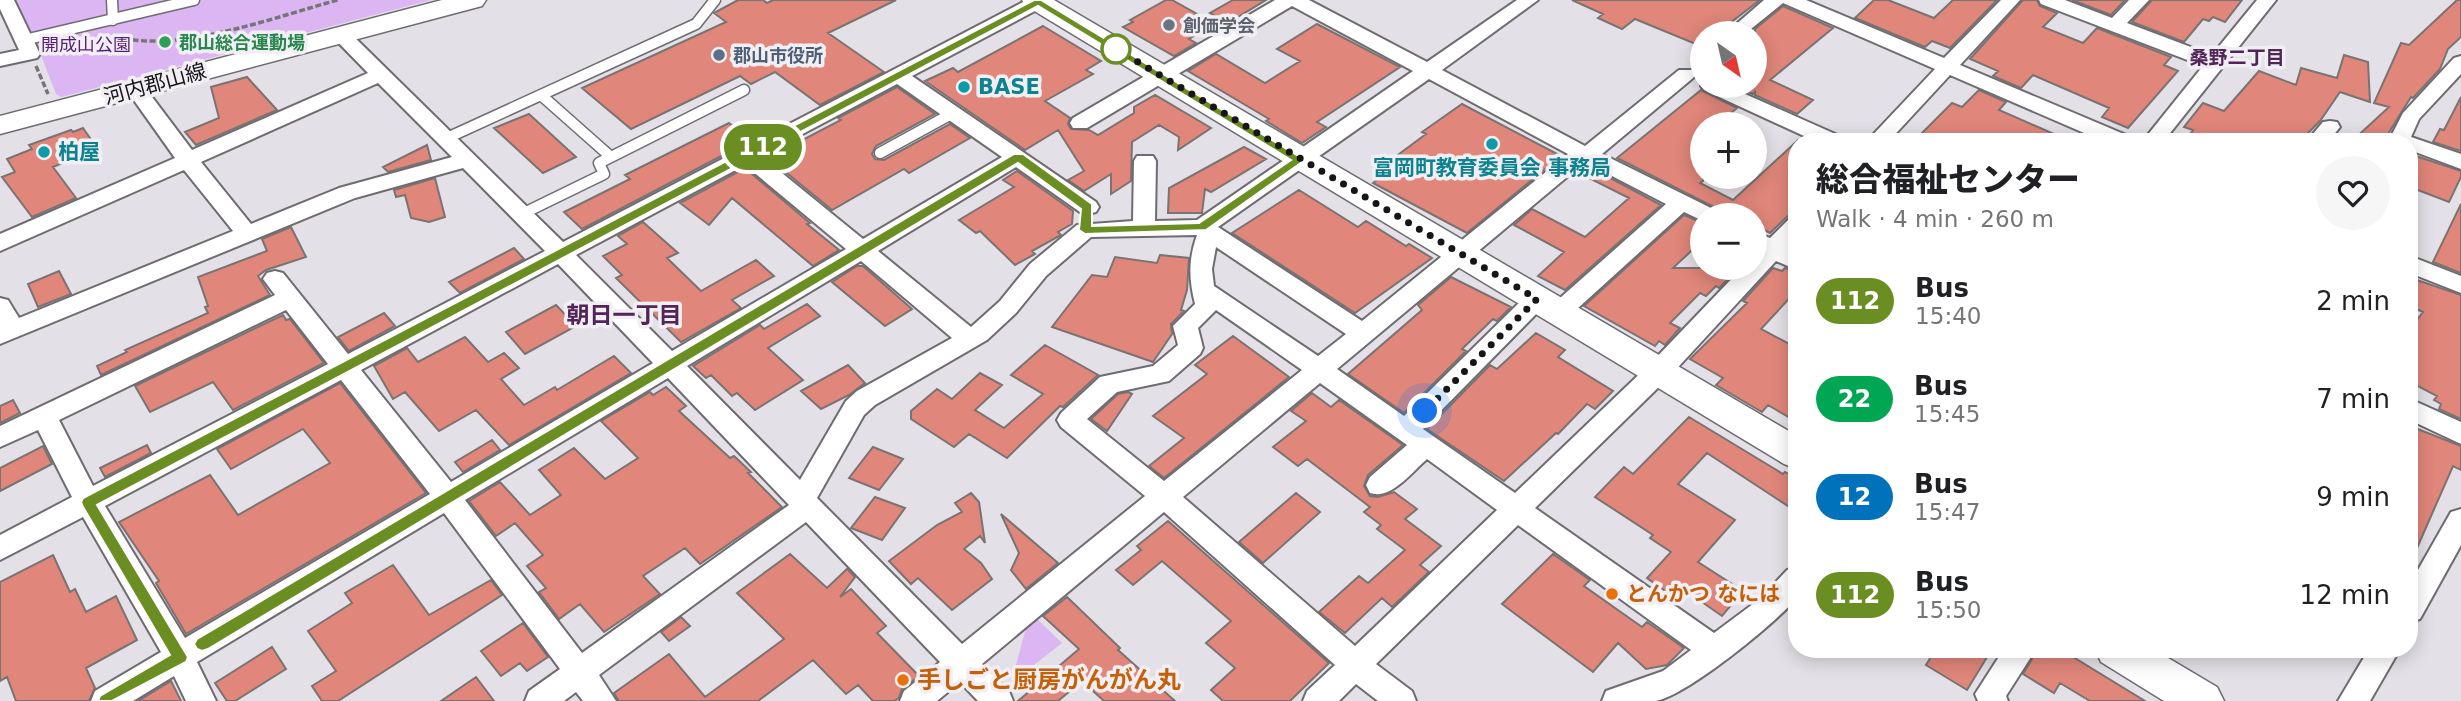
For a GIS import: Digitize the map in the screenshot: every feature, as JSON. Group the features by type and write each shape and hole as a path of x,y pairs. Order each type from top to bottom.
{"street":[{"path":"0,60 27,47 5,0"},
{"name":"河内郡山線","path":"0,125 473,0"},
{"path":"1080,123 1288,0"},
{"path":"1294,0 1425,71 1690,206"},
{"path":"1750,21 1776,0"},
{"path":"1790,0 2102,133"},
{"path":"2048,0 2214,63"},
{"path":"2115,25 2140,0"},
{"path":"2159,133 2267,0"},
{"path":"0,548 1038,1 1299,160 1660,370 1788,448"},
{"path":"1401,701 1354,664 1164,496 1070,421 1109,384 1152,377 1183,357 1191,344 1185,326 1207,306 1201,288 1205,229 1526,1"},
{"path":"1884,133 1947,66 2000,2"},
{"path":"340,34 562,254 998,701"},
{"path":"2406,133 2410,117 2461,62"},
{"path":"0,243 383,75"},
{"path":"898,76 1090,209 1144,229 1205,229 1363,333"},
{"path":"915,701 1585,154 1690,81"},
{"path":"136,89 247,234"},
{"path":"1738,98 1815,133"},
{"path":"2418,146 2461,162"},
{"path":"747,156 970,340"},
{"path":"106,701 1018,157"},
{"path":"0,306 7,332 347,193 468,160"},
{"path":"1144,229 1145,161"},
{"path":"1379,485 1416,437 1548,306 1682,202"},
{"path":"540,701 805,503 855,408 866,398 970,340 1008,307 1090,209"},
{"path":"1767,242 1788,229"},
{"path":"1767,246 1788,256"},
{"path":"2418,267 2461,285"},
{"path":"1318,701 1660,370 1734,280"},
{"path":"1201,288 1321,368 1515,510 1715,650"},
{"path":"0,437 283,289 448,498 601,701"},
{"path":"2418,414 2461,434"},
{"path":"44,416 88,502 180,657 201,701"},
{"path":"2418,589 2461,520"},
{"path":"1617,701 1673,681 1771,607 1788,588"},
{"path":"1993,701 1990,694 2015,658"},
{"path":"2131,658 2202,701"},
{"path":"2353,701 2379,658"}],"lane":[{"path":"112,0 113,20"},
{"path":"27,47 98,23 194,0"},
{"path":"447,138 696,23 715,0"},
{"path":"522,214 604,174 599,163 744,90"},
{"path":"541,95 611,157"},
{"path":"880,153 953,113"}],"path":[{"path":"98,23 115,35 135,42 160,43 230,29 338,0"},
{"path":"27,47 56,110"}],"green space":[{"name":"開成山公園","path":"13,0 431,0 61,97 56,94 39,50"},
{"path":"1035,617 1062,643 1011,683 1028,621"}],"building":[{"name":"郡山市役所","path":"738,0 763,0 767,3 773,0 896,0 828,33 884,72 820,105 775,72 751,84 740,76 631,129 582,88 726,22 714,13"},
{"name":"創価学会","path":"1166,0 1172,0 1215,24 1189,39 1196,43 1174,56 1123,27 1133,22 1130,20"},
{"path":"1233,0 1266,0 1228,23 1210,13"},
{"path":"1572,0 1760,0 1733,21 1690,21 1690,42 1635,19 1622,29 1598,18 1603,14"},
{"path":"1874,0 1888,0 1934,18 1953,0 1997,0 1950,48 1932,41 1925,47 1855,18"},
{"path":"2023,0 2037,0 2040,6 2057,13 2043,27 2083,43 2097,28 2171,57 2164,65 2178,71 2128,128 2102,117 2109,108 2033,75 2021,88 1993,76 1998,71 1970,59"},
{"path":"2072,0 2125,0 2111,15"},
{"path":"2152,0 2242,0 2225,22 2213,17 2209,21 2203,19 2184,42 2132,22"},
{"path":"2457,0 2461,0 2461,37 2448,49 2440,69 2413,98 2411,97 2389,133 2361,133 2389,107 2374,103 2401,43 2409,45"},
{"path":"1783,6 1833,28 1770,80 1813,100 1797,114 1762,98 1768,98 1768,21 1765,21"},
{"path":"1317,24 1400,67 1317,122 1326,127 1302,143 1266,121 1269,119 1188,71 1216,54 1265,83 1300,61 1277,49"},
{"path":"1043,26 1101,61 1086,70 1093,74 1045,101 1070,118 1068,124 1071,129 1089,130 1098,135 1134,113 1134,107 1155,95 1211,128 1178,150 1179,137 1159,125 1132,142 1131,181 1111,194 1111,174 1084,191 1068,180 1084,171 1058,130 1025,150 925,81 953,68 958,72"},
{"path":"2344,55 2368,62 2370,102 2340,92 2308,133 2191,133 2193,130 2184,127 2203,103 2224,111 2259,71 2296,85 2301,68 2337,78"},
{"path":"247,77 277,110 196,145 185,132 219,118 211,87"},
{"path":"897,87 935,114 876,146 872,154 875,159 884,160 950,124 970,138 909,173 904,169 832,210 766,156 772,156 841,120 838,118"},
{"path":"1979,90 2006,102 1999,110 2051,133 1922,133 1952,103 1962,107"},
{"path":"2461,97 2461,151 2433,142 2440,129 2444,130"},
{"path":"1691,98 1717,98 1737,108 1732,112 1690,112 1690,189 1712,189 1733,200 1745,189 1767,189 1767,169 1788,149 1788,216 1770,233 1767,231 1767,203 1706,203 1617,158"},
{"path":"1462,104 1561,156 1467,233 1373,183 1382,176 1375,172 1426,134 1422,132"},
{"path":"529,114 576,157 543,173 494,128"},
{"path":"729,123 752,140 582,229 564,212 630,179 625,175"},
{"path":"83,128 97,148 53,167 76,198 32,217 2,177 15,172 7,159 32,149 29,145"},
{"path":"427,145 431,160 388,172 383,167"},
{"path":"1244,147 1266,159 1211,192 1205,189 1202,213 1168,213 1169,188"},
{"path":"2418,157 2461,171 2461,177 2449,202 2418,190"},
{"path":"745,168 839,250 813,266 732,198 709,225 680,203"},
{"path":"1017,171 1073,211 1072,224 1058,232 1061,235 1032,251 1035,254 1015,265 980,231 976,233 959,220 1014,187 1003,180"},
{"path":"1599,172 1661,205 1565,290 1538,276 1564,252 1514,225 1532,209 1585,237 1629,198 1591,179"},
{"path":"435,178 445,217 429,222 411,218 405,195 396,197 394,190"},
{"path":"1299,190 1358,227 1366,221 1406,246 1409,244 1432,258 1355,313 1232,233"},
{"path":"2461,204 2461,273 2433,262"},
{"path":"1684,215 1690,218 1690,252 1673,268 1690,268 1690,280 1727,280 1706,296 1700,293 1670,323 1680,328 1665,345 1659,341 1655,346 1584,306"},
{"path":"643,222 678,253 667,258 701,291 756,260 774,276 732,300 741,308 681,342 616,278 622,275 603,256 627,244 618,236"},
{"path":"291,227 306,257 266,270 258,276 270,295 101,375 97,366 127,352 125,350 208,313 198,277 267,251 262,239"},
{"path":"514,248 524,259 460,293 449,282"},
{"path":"1160,255 1189,258 1187,290 1181,310 1184,311 1171,324 1172,334 1153,362 1052,327 1092,275 1107,277 1115,257 1157,263"},
{"path":"857,266 863,266 912,309 885,326 832,282"},
{"path":"1773,268 1782,271 1788,269 1788,300 1761,329 1788,343 1788,417 1768,405 1762,412 1716,385 1723,378 1690,359 1747,303 1743,301 1762,280 1767,280 1767,275"},
{"path":"59,271 71,294 38,307 28,284"},
{"path":"1451,277 1511,307 1497,321 1493,319 1462,349 1466,351 1404,413 1348,374 1422,310 1418,305"},
{"path":"2418,280 2461,295 2461,419 2439,409 2441,404 2434,400 2437,396 2418,386 2418,319 2423,312 2418,310"},
{"path":"807,304 820,316 768,348 803,380 755,410 737,393 732,396 711,375 706,378 693,366 760,325 764,329"},
{"path":"556,305 576,326 525,354 506,332"},
{"path":"384,313 395,326 349,351 338,337"},
{"path":"283,315 286,320 290,319 324,363 233,410 213,382 150,412 135,386"},
{"path":"1536,333 1565,350 1558,357 1613,391 1595,409 1587,404 1558,434 1504,481 1427,429 1490,365 1497,369"},
{"path":"1233,336 1289,377 1164,478 1149,466 1184,438 1153,416 1207,374 1195,365"},
{"path":"465,337 488,362 504,353 519,368 501,379 524,405 555,387 557,390 614,356 631,373 509,445 476,410 439,431 405,392 393,399 374,366 407,348 418,362"},
{"path":"1045,345 1098,375 1063,407 1060,406 1007,458 969,434 954,447 911,419 911,411 937,389 952,399 980,373 1002,385 975,410 1004,428 1043,394 1011,375"},
{"path":"848,365 865,383 849,395 821,409 801,391"},
{"path":"340,383 426,493 186,634 156,583 159,581 119,522 210,475 238,515 330,463 303,429 231,469 217,449"},
{"path":"666,387 686,406 679,411 730,458 734,456 782,507 700,564 685,548 643,576 660,594 604,632 580,604 559,619 539,592 546,588 527,566 543,555 515,523 496,536 469,501 500,482 530,515 561,495 539,470 574,448 605,479 638,458 601,421 650,392 653,395"},
{"path":"1312,393 1331,407 1339,400 1403,445 1368,475 1364,486 1370,496 1378,497 1394,492 1417,509 1405,519 1441,546 1420,565 1429,572 1392,607 1382,598 1345,633 1319,612 1359,576 1368,583 1405,550 1377,529 1381,525 1364,512 1370,507 1307,459 1298,466 1273,447 1306,421 1291,411"},
{"path":"1118,394 1132,394 1107,431 1091,419"},
{"path":"13,400 20,413 0,423 0,406"},
{"path":"1689,417 1783,474 1788,474 1788,506 1707,453 1678,484 1735,520 1698,562 1743,591 1722,616 1689,593 1681,602 1647,578 1671,552 1650,538 1653,535 1595,497 1624,467 1633,474"},
{"path":"2418,429 2461,446 2461,470 2453,466 2418,546"},
{"path":"492,440 500,450 463,472 455,462"},
{"path":"147,445 151,453 105,477 100,468"},
{"path":"43,446 52,464 0,491 0,468"},
{"path":"873,447 903,459 879,490 849,478"},
{"path":"971,493 979,502 985,543 980,536 964,549 981,563 992,579 952,610 918,578 911,584 889,561 937,525 962,512 955,503"},
{"path":"1296,493 1320,512 1263,563 1239,542"},
{"path":"875,497 905,508 882,540 851,528"},
{"path":"1001,514 1058,563 1026,589 1011,570 1019,553"},
{"path":"1168,521 1329,663 1290,701 1223,701 1211,690 1235,668 1206,643 1231,621 1162,561 1133,585 1116,570 1141,550 1137,546"},
{"path":"790,554 827,588 847,569 855,577 840,597 851,589 886,626 877,633 919,676 902,689 899,698 894,701 873,701 858,685 846,694 813,660 758,701 619,701 614,693 669,654 705,697 784,639 737,593"},
{"path":"1553,554 1590,580 1584,586 1642,627 1647,622 1684,648 1667,665 1646,669 1618,643 1593,672 1502,604"},
{"path":"53,555 70,592 75,589 86,612 116,596 137,640 86,668 95,688 89,701 16,701 7,677 0,681 0,582"},
{"path":"393,565 429,615 491,580 502,595 338,701 322,701 312,686 336,671 308,631 352,603 345,593"},
{"path":"1067,597 1120,648 1118,650 1175,701 1104,701 1082,681 1058,701 1018,701 1079,649 1043,616"},
{"path":"681,617 690,626 669,641 661,632"},
{"path":"523,623 548,657 527,671 520,663 501,676 481,651"},
{"path":"272,647 286,669 235,701 227,701 215,683"},
{"path":"1930,658 1987,658 1967,690 1926,665"},
{"path":"2033,658 2075,658 2145,701 2090,701 2060,683 2054,693 2023,674"},
{"path":"476,677 494,701 441,701"},
{"path":"171,681 181,701 138,701"}],"bus line":[{"name":"112","path":"106,701 180,657 88,502 1038,2 1299,160 1202,227 1085,230 1088,207 1018,157 202,644"}],"place":[{"name":"創価学会","path":"1169,25"},
{"name":"郡山総合運動場","path":"165,42"},
{"name":"郡山市役所","path":"719,55"},
{"name":"BASE","path":"964,87"},
{"name":"富岡町教育委員会 事務局","path":"1492,144"},
{"name":"柏屋","path":"44,152"},
{"name":"とんかつ なには","path":"1612,594"},
{"name":"手しごと厨房がんがん丸","path":"903,680"}],"district":[{"name":"桑野二丁目","path":"2237,57"},
{"name":"朝日一丁目","path":"624,315"}],"route":[{"path":"1116,49 1537,299 1425,411"}]}
